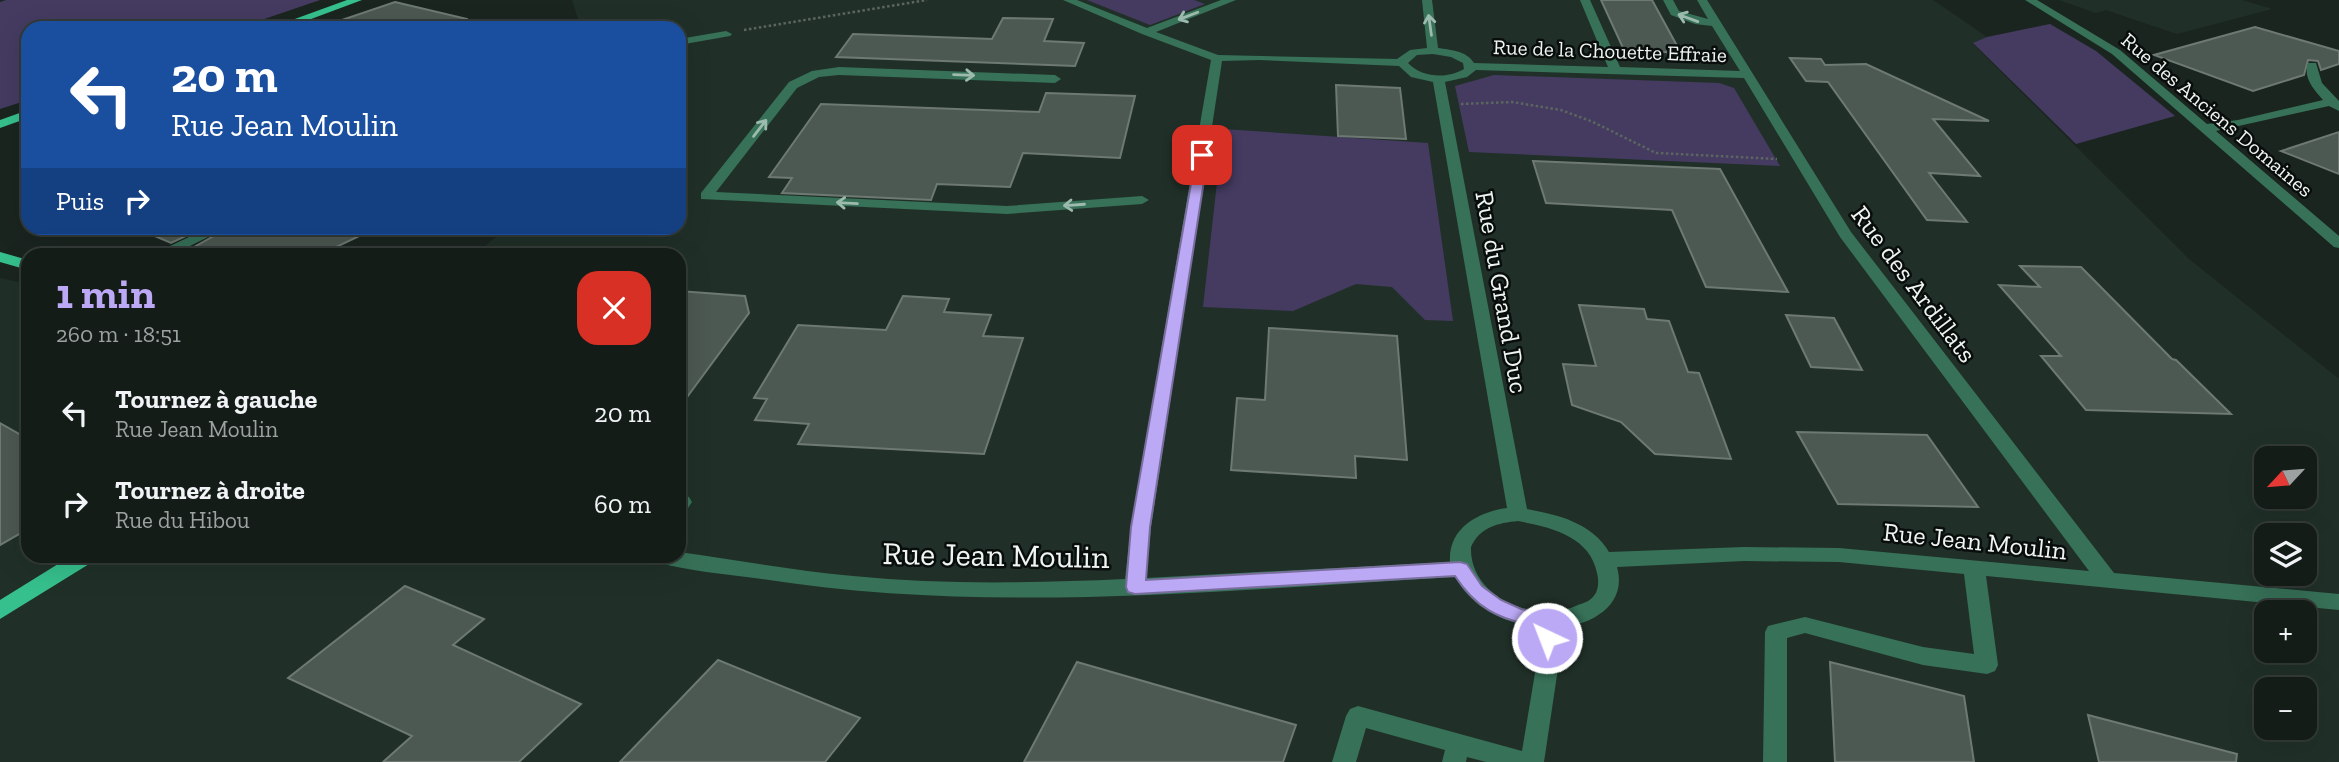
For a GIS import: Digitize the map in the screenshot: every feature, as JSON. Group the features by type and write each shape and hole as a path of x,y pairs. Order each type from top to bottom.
{"main road":[{"path":"296,21 357,0"},
{"path":"0,124 21,116"},
{"path":"0,257 21,263"},
{"path":"0,611 76,563"}],"street":[{"path":"1068,0 1217,58 1259,57 1402,63 1409,71 1438,78 1466,74 1471,66 1454,54 1433,51 1407,55 1402,63"},
{"path":"1146,32 1231,0"},
{"path":"1427,0 1433,51"},
{"path":"1585,0 1616,71"},
{"path":"1668,0 1675,13 1699,22 1716,23"},
{"name":"Rue des Ardillats","path":"1702,0 1839,225 2109,582"},
{"name":"Rue des Anciens Domaines","path":"2029,0 2116,52 2339,243"},
{"path":"686,40 726,34"},
{"path":"1135,587 1141,527 1217,58"},
{"path":"2312,65 2313,79 2335,104"},
{"name":"Rue de la Chouette Effraie","path":"1471,66 1748,75"},
{"path":"1055,79 856,71 827,72 806,78 793,85 706,196 1007,210 1142,200"},
{"name":"Rue du Grand Duc","path":"1438,78 1518,514"},
{"path":"2206,128 2243,125 2310,105 2335,104"},
{"path":"174,248 203,235"},
{"path":"1518,514 1557,522 1587,539 1605,560 1610,584 1600,604 1571,619 1545,621 1518,615 1494,605 1475,591 1460,569 1459,551 1466,533 1492,518 1518,514"},
{"name":"Rue Jean Moulin","path":"1605,560 1744,554 1827,555 2339,602"},
{"name":"Rue Jean Moulin","path":"686,560 861,585 916,589 1135,587 1460,569"},
{"path":"1775,762 1776,632 1805,625 1923,656 1987,665 1974,569"},
{"path":"1532,762 1549,655 1545,621"},
{"path":"1344,762 1358,716 1456,753 1523,762"}],"path":[{"path":"726,34 927,0"},
{"path":"1443,106 1482,101 1528,102 1563,110 1594,122 1641,149 1657,153 1799,161"}],"shaded area":[{"path":"320,0 258,21 21,21 21,102 0,109 0,2"},
{"path":"572,0 1933,0 1987,37 1973,44 2189,259 2339,379 2339,762 0,762 0,278 21,282 21,563 686,563 686,248 483,248 498,235 686,235 686,21 579,21"},
{"path":"1087,0 1194,0 1205,4 1150,25"},
{"path":"2059,0 2242,0 2272,9 2177,34 2106,10 2096,13"},
{"path":"2050,24 2096,51 2175,116 2076,144 1973,43 1987,37"},
{"path":"1494,75 1719,83 1734,88 1780,166 1469,152 1455,86"},
{"path":"1223,129 1428,143 1453,321 1425,320 1392,287 1356,284 1293,311 1203,307"}],"building":[{"path":"1601,0 1652,0 1681,53 1624,50"},
{"path":"395,2 467,19 467,21 339,21"},
{"path":"1003,18 1053,19 1044,41 1084,43 1075,66 836,57 853,34 992,39"},
{"path":"2255,27 2339,51 2339,64 2321,70 2318,61 2308,60 2304,75 2253,91 2154,55"},
{"path":"1790,58 1821,59 1825,65 1866,64 1989,121 1933,119 1980,176 1929,173 1967,222 1927,220 1828,82 1806,81"},
{"path":"1336,85 1400,88 1406,139 1338,136"},
{"path":"1046,93 1135,96 1120,158 1023,153 1010,187 937,184 931,200 782,193 792,178 769,177 821,104 1039,112"},
{"path":"2339,132 2339,174 2281,151"},
{"path":"1533,161 1720,169 1788,292 1706,287 1672,210 1546,203"},
{"path":"152,235 188,235 171,243"},
{"path":"216,235 361,235 334,248 193,248"},
{"path":"2020,266 2081,267 2231,414 2086,410 2041,356 2061,356 1999,285 2040,287"},
{"path":"686,292 745,296 749,313 686,398"},
{"path":"903,296 949,299 944,312 991,315 983,336 1023,338 984,454 798,444 809,424 755,420 767,399 754,398 798,325 886,330"},
{"path":"1579,305 1644,309 1647,319 1669,321 1688,372 1699,373 1731,459 1655,454 1621,422 1572,405 1563,364 1596,366"},
{"path":"1786,315 1834,318 1862,370 1811,367"},
{"path":"1269,328 1397,336 1407,460 1355,456 1356,478 1231,470 1237,398 1265,400"},
{"path":"0,423 21,435 21,533 0,545"},
{"path":"1797,432 1927,435 1978,507 1838,504"},
{"path":"405,586 484,619 453,645 581,704 519,762 383,762 412,736 288,678"},
{"path":"718,660 860,718 825,762 620,762"},
{"path":"1077,662 1296,725 1283,762 1024,762"},
{"path":"1830,662 1964,696 1974,762 1835,762"},
{"path":"2088,715 2237,754 2236,762 2099,762"}],"route":[{"path":"1202,155 1141,527 1135,587 1460,569 1475,591 1494,605 1518,615 1545,621 1547,638"}]}
